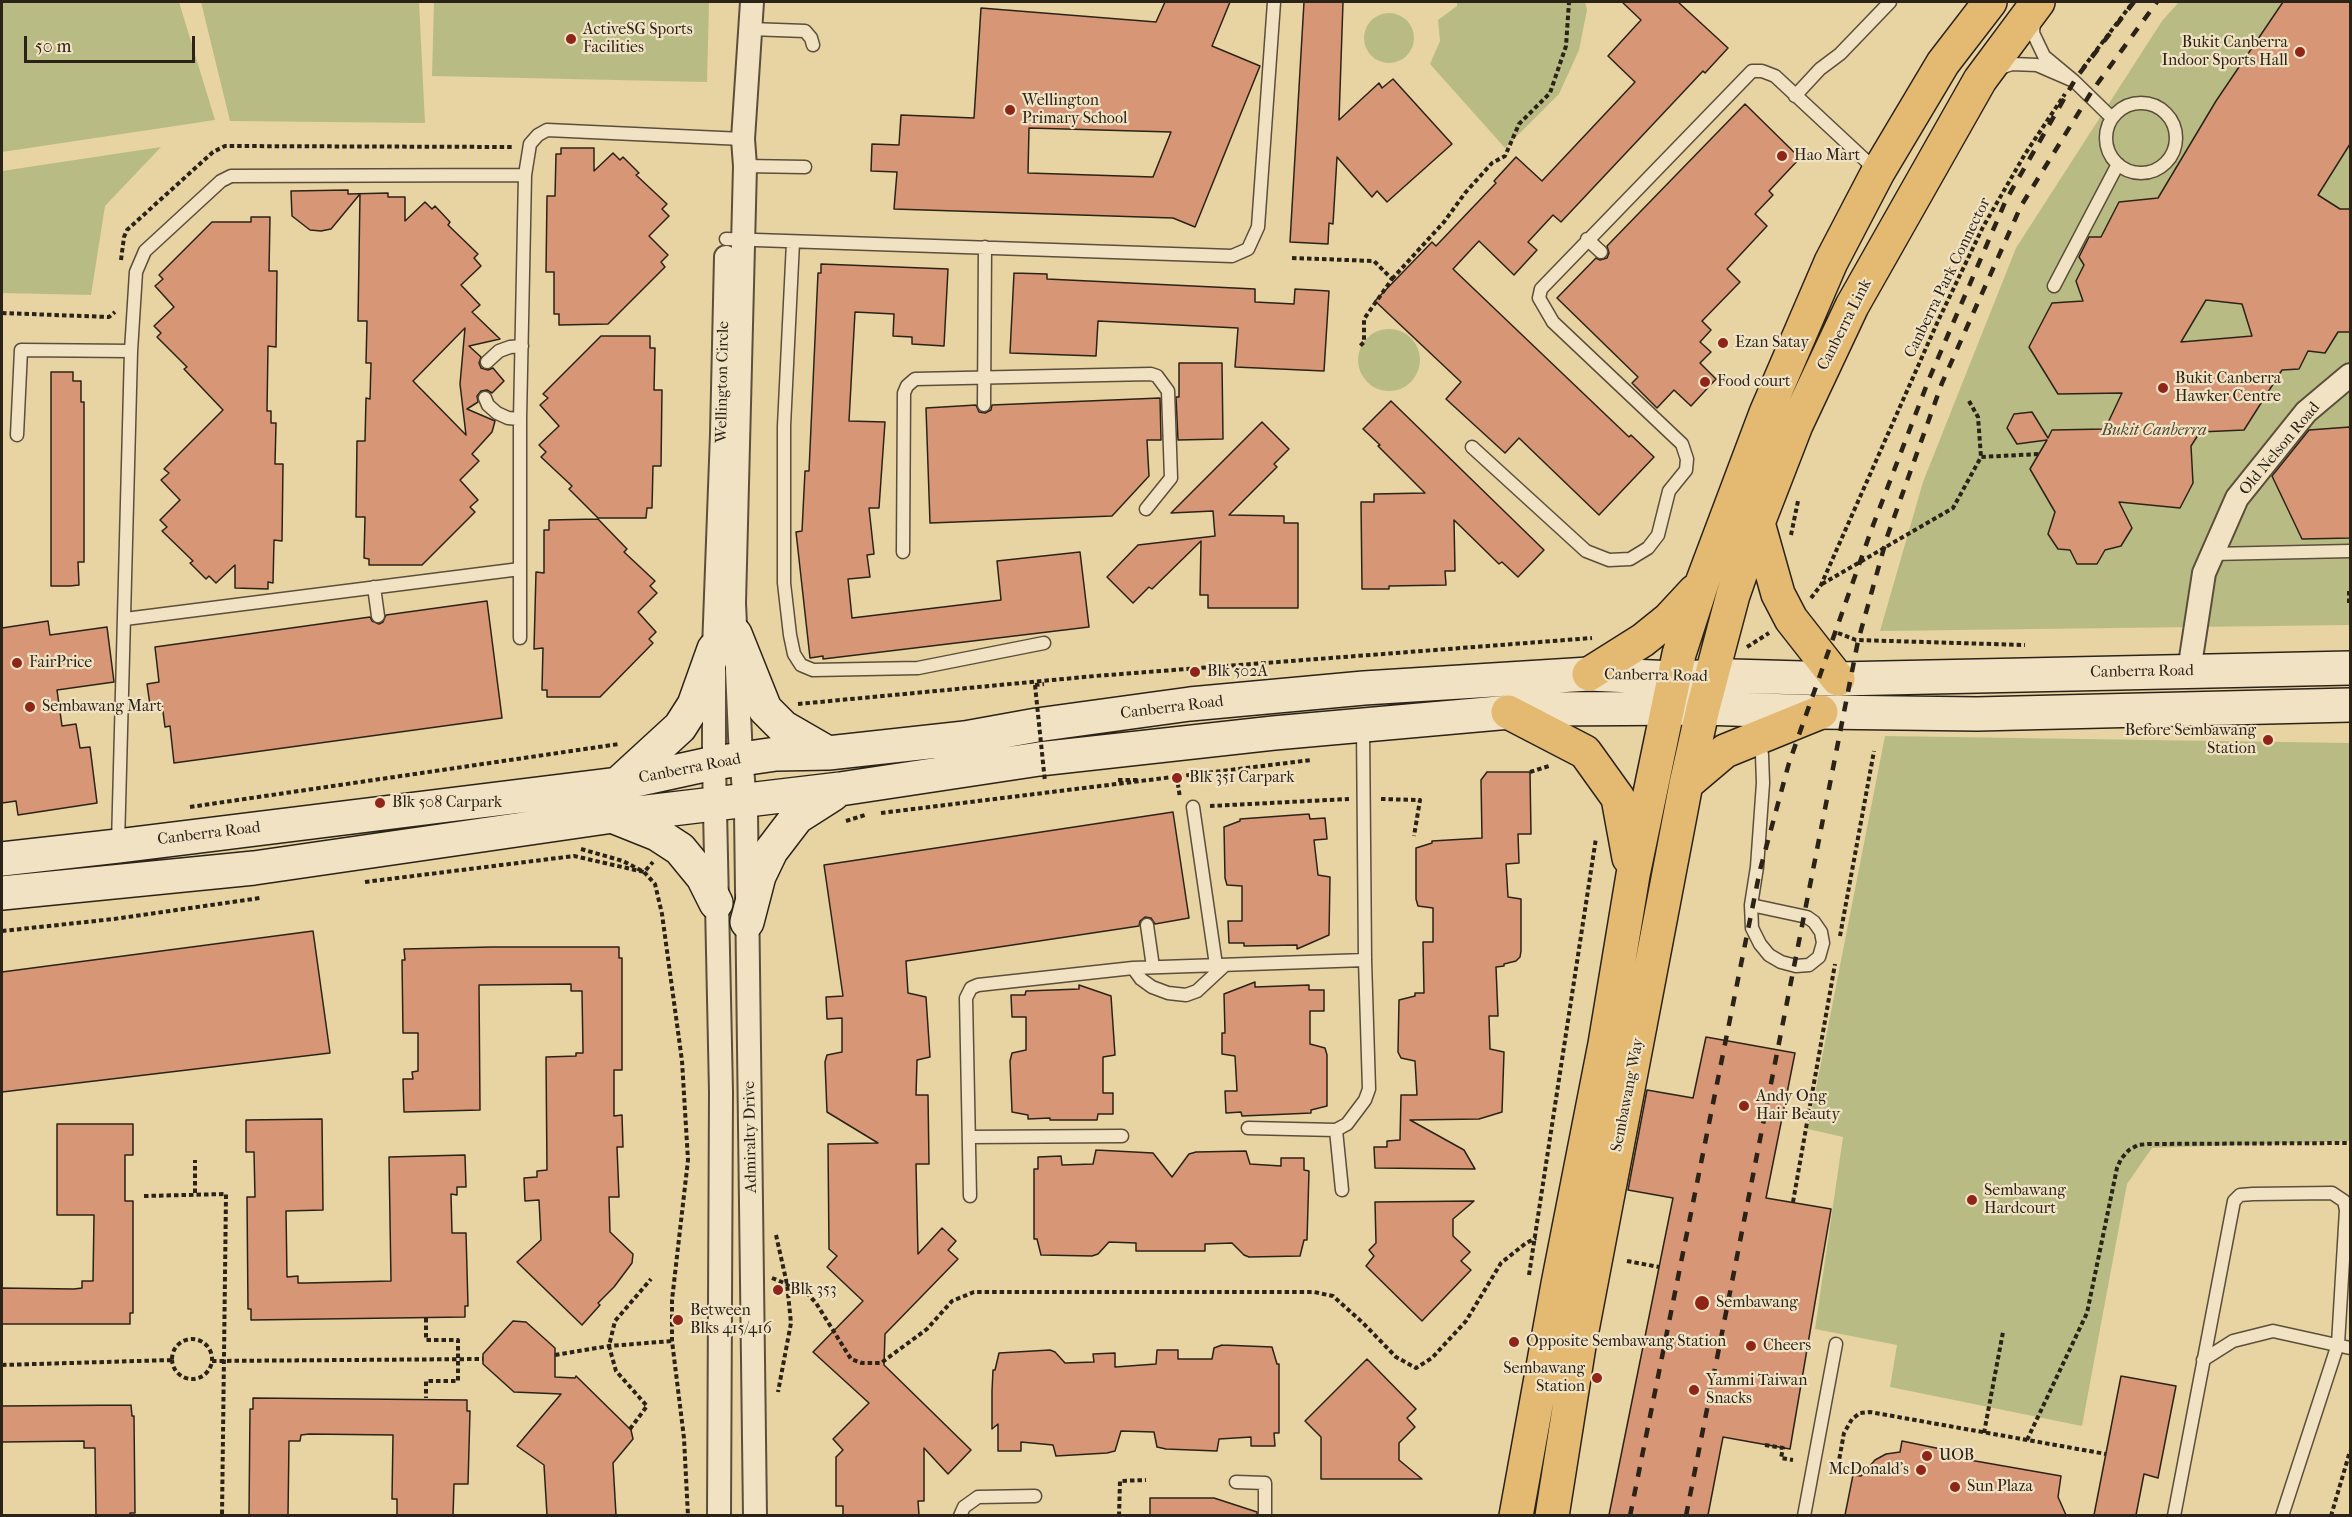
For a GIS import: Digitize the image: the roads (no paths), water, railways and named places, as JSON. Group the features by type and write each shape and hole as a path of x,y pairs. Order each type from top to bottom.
{"main road":[{"path":"1670,693 1702,583 1766,413 1826,273 1878,172 1943,63 1990,2"},
{"name":"Canberra Link","path":"1711,676 1733,595 1758,523 1796,425 1852,306 1986,73 2037,3"},
{"path":"1758,523 1778,594 1791,619 1838,679"},
{"path":"1589,675 1669,619 1702,583"},
{"path":"725,641 765,709 783,727 828,753"},
{"path":"618,784 680,728 694,705 725,641"},
{"name":"Canberra Road","path":"2,893 254,868 612,816 729,804 840,789 1039,759 1363,725 1544,709 1670,693 1711,676 1838,679 2350,668"},
{"name":"Canberra Road","path":"2,859 618,784 727,761 776,754 828,753 965,738 1037,725 1190,704 1364,688 1589,675 1670,693 1703,708 1977,714 2350,705"},
{"name":"Sembawang Way","path":"1552,1515 1579,1346 1686,784 1711,676"},
{"name":"Sembawang Way","path":"1516,1515 1551,1319 1605,1044 1633,875 1670,693"},
{"path":"1508,712 1585,752 1618,798 1633,875"},
{"path":"1686,784 1725,751 1821,712"},
{"path":"747,922 759,876 771,851 797,817 840,789"},
{"path":"612,816 657,834 680,849 703,877 716,903"}],"street":[{"name":"Wellington Circle","path":"727,761 723,414 734,239 737,2"},
{"name":"Wellington Circle","path":"734,239 745,166 736,138 752,2"},
{"name":"Old Nelson Road","path":"2189,671 2204,573 2237,498 2306,412 2350,375"},
{"name":"Admiralty Drive","path":"727,761 729,804 747,922 755,1515"},
{"name":"Admiralty Drive","path":"719,1515 721,1092 716,903 729,804 727,761"}],"lane":[{"path":"734,239 1232,256 1248,249 1258,227 1274,2"},
{"path":"1795,96 1890,2"},
{"path":"2037,3 2034,33 2044,56 2112,118"},
{"path":"750,29 805,31 813,45"},
{"path":"1986,73 2012,64 2037,65 2074,81"},
{"path":"1472,447 1586,551 1609,560 1630,559 1648,548 1658,535 1669,491 1686,470 1687,459 1682,444 1553,322 1539,298 1541,289 1546,281 1752,71 1762,71 1774,76 1878,172"},
{"path":"2138,103 2150,104 2161,109 2170,117 2177,139 2168,161 2159,169 2149,173 2127,171 2118,164 2107,145 2106,134 2112,118 2127,106 2138,103"},
{"path":"520,638 520,419 525,175 530,144 538,135 548,130 736,138"},
{"path":"2054,286 2118,164"},
{"path":"745,166 805,167"},
{"path":"118,846 131,351 136,272 144,251 221,181 231,176 525,175"},
{"path":"1587,239 1601,252"},
{"path":"793,242 784,426 784,563 790,635 794,654 801,665 813,670 918,668 1044,644"},
{"path":"984,405 985,247"},
{"path":"487,362 499,351 522,346"},
{"path":"17,435 21,350 131,351"},
{"path":"903,552 904,393 915,378 1151,374 1157,376 1168,391 1171,478 1146,509"},
{"path":"485,398 488,405 497,413 508,418 520,419"},
{"path":"2212,554 2350,551"},
{"path":"125,620 520,568"},
{"path":"375,587 378,616"},
{"path":"1248,1128 1336,1130 1347,1124 1365,1100 1370,1089 1365,960 1363,725"},
{"path":"1751,905 1807,917 1814,922 1821,932 1823,943 1818,957 1809,965 1796,966 1769,955 1752,928 1751,905 1757,867 1763,783 1762,746 1758,737"},
{"path":"1132,968 1152,987 1168,993 1186,995 1202,987 1220,965 1193,807"},
{"path":"1147,925 1153,967"},
{"path":"970,1196 966,998 971,988 978,985 1132,968 1365,960"},
{"path":"1336,1130 1342,1190"},
{"path":"969,1137 1122,1136"},
{"path":"2174,1515 2234,1201 2240,1195 2332,1193 2344,1201 2346,1210 2338,1344 2282,1515"},
{"path":"2203,1360 2233,1341 2273,1331 2350,1348"},
{"path":"1804,1515 1836,1344"},
{"path":"1236,1482 1265,1483 1265,1515"},
{"path":"960,1515 964,1507 978,1497 1035,1496"}],"railway":[{"path":"1630,1516 1760,870 1789,763 1872,528 1929,379 2006,200 2076,78 2134,2"},
{"path":"1686,1516 1858,641 1887,537 1942,383 2021,206 2092,91 2157,2"}],"place":[{"name":"ActiveSG Sports Facilities","path":"571,39"},
{"name":"Bukit Canberra Indoor Sports Hall","path":"2300,52"},
{"name":"Wellington Primary School","path":"1010,110"},
{"name":"Hao Mart","path":"1782,156"},
{"name":"Ezan Satay","path":"1723,343"},
{"name":"Food court","path":"1705,382"},
{"name":"Bukit Canberra Hawker Centre","path":"2163,388"},
{"name":"FairPrice","path":"17,663"},
{"name":"Blk 502A","path":"1195,672"},
{"name":"Sembawang Mart","path":"30,707"},
{"name":"Before Sembawang Station","path":"2268,740"},
{"name":"Blk 351 Carpark","path":"1177,778"},
{"name":"Blk 508 Carpark","path":"380,803"},
{"name":"Andy Ong Hair Beauty","path":"1744,1106"},
{"name":"Sembawang Hardcourt","path":"1972,1200"},
{"name":"Blk 353","path":"778,1290"},
{"name":"Sembawang","path":"1702,1303"},
{"name":"Between Blks 415/416","path":"678,1320"},
{"name":"Opposite Sembawang Station","path":"1514,1342"},
{"name":"Cheers","path":"1751,1346"},
{"name":"Sembawang Station","path":"1597,1378"},
{"name":"Yammi Taiwan Snacks","path":"1694,1390"},
{"name":"UOB","path":"1927,1456"},
{"name":"McDonald's","path":"1921,1470"},
{"name":"Sun Plaza","path":"1955,1487"}],"park label":[{"name":"Bukit Canberra","path":"2154,431"}]}
